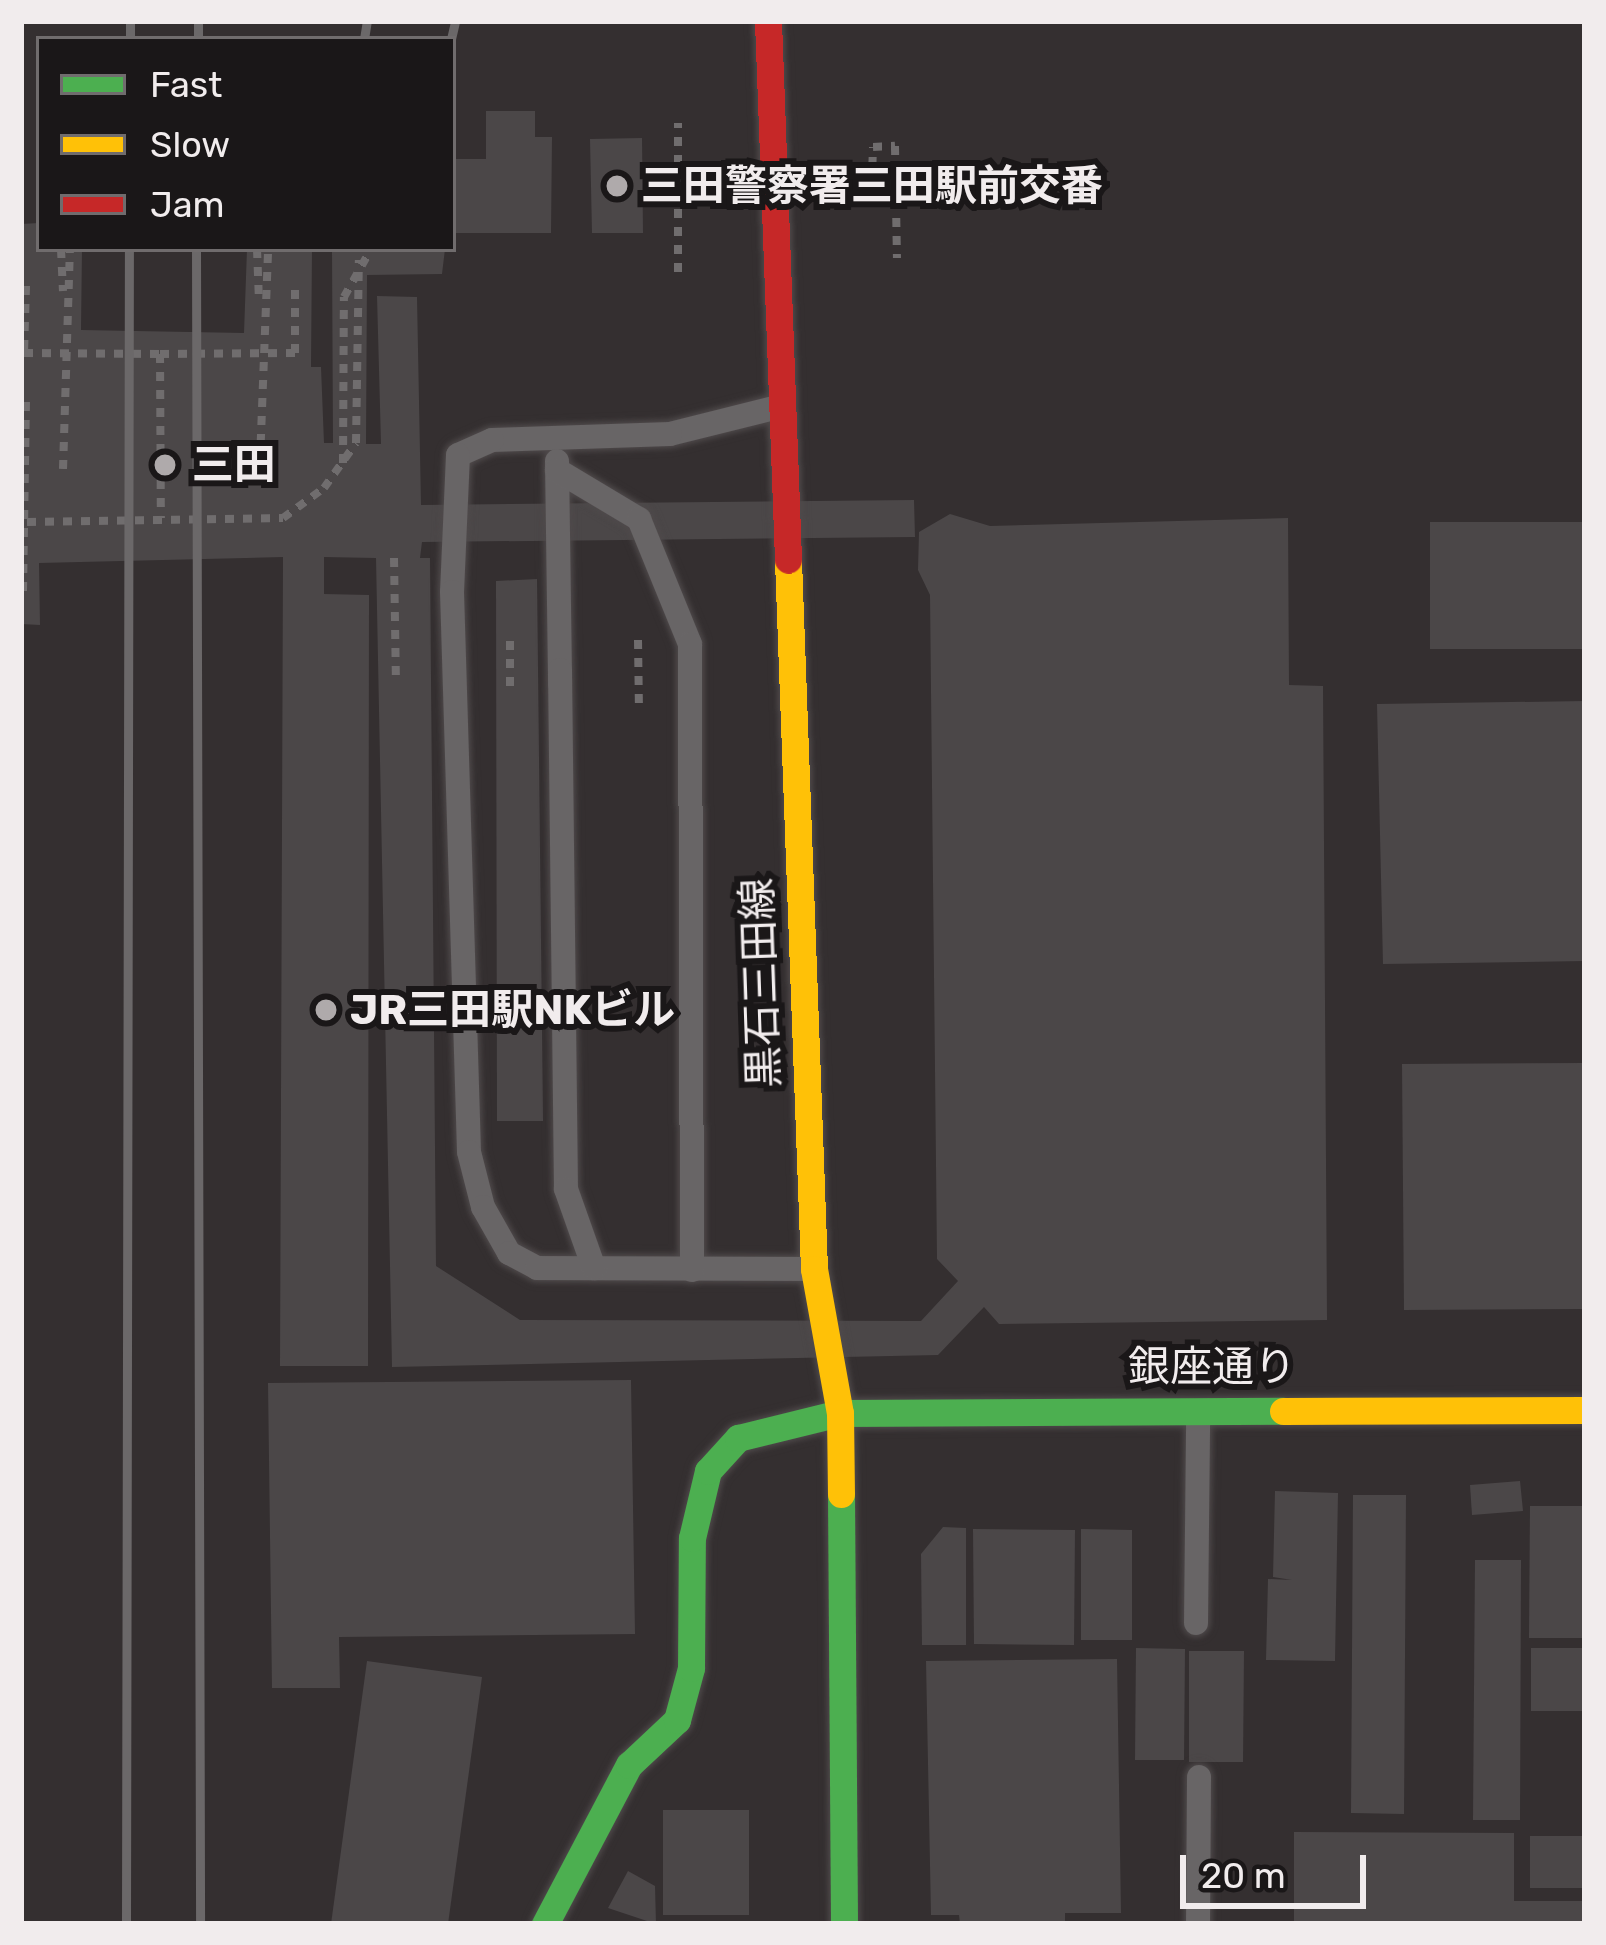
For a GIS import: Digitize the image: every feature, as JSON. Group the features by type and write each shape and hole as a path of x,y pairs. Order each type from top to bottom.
{"main road":[{"name":"黒石三田線","path":"770,26 814,1270 839,1413 844,1924"},
{"name":"銀座通り","path":"545,1924 628,1765 677,1720 691,1668 692,1538 708,1471 738,1438 839,1413 1585,1410"}],"lane":[{"path":"780,406 670,434 473,443 458,454 454,477 469,1152 483,1207 509,1253 537,1268 814,1270"},
{"path":"556,440 566,1189 594,1268"},
{"path":"557,470 639,519 690,644 692,1270"},
{"path":"1196,1623 1198,1409"},
{"path":"1198,1924 1199,1777"}],"path":[{"path":"677,272 678,123"},
{"path":"871,202 873,147 896,146 897,258"},
{"path":"63,469 65,252"},
{"path":"257,252 260,332"},
{"path":"260,461 259,354 268,252"},
{"path":"27,523 283,518 343,471 356,443 359,260 368,252"},
{"path":"26,286 24,353 259,354 295,353 295,285"},
{"path":"160,354 161,518"},
{"path":"23,591 26,397"},
{"path":"394,558 396,684"}],"building":[{"path":"486,111 535,111 535,137 552,137 551,233 456,233 456,159 486,159"},
{"name":"三田警察署三田駅前交番","path":"642,138 643,233 592,233 590,139"},
{"path":"36,223 36,252 82,252 81,330 244,333 247,252 312,252 311,367 321,367 324,443 333,443 332,252 445,252 442,274 367,275 366,444 381,444 377,296 417,297 421,505 914,500 915,537 422,542 420,558 430,558 436,1266 520,1320 921,1321 958,1281 937,1259 930,595 918,570 919,532 950,514 990,526 1288,518 1289,685 1323,686 1327,1320 999,1324 984,1307 938,1355 392,1367 376,558 324,557 324,594 369,595 368,1366 280,1366 283,557 39,563 40,625 21,624 21,224"},
{"path":"1430,522 1585,522 1585,649 1430,649"},
{"path":"537,579 543,1121 497,1121 496,581"},
{"path":"1585,701 1585,961 1383,964 1377,704"},
{"path":"1585,1063 1585,1309 1404,1310 1402,1064"},
{"path":"631,1380 635,1634 339,1637 340,1688 272,1688 268,1383"},
{"path":"1520,1481 1523,1511 1472,1515 1470,1485"},
{"path":"1275,1491 1338,1493 1335,1661 1266,1660 1268,1579 1292,1580 1273,1577"},
{"path":"1353,1495 1406,1495 1404,1814 1351,1813"},
{"path":"1530,1506 1583,1506 1582,1638 1529,1638"},
{"path":"943,1527 966,1528 966,1645 922,1645 921,1554"},
{"path":"973,1529 1075,1530 1074,1645 974,1644"},
{"path":"1081,1529 1132,1530 1132,1640 1081,1640"},
{"path":"1475,1560 1521,1560 1520,1820 1473,1820"},
{"path":"1136,1648 1185,1649 1184,1760 1135,1760"},
{"path":"1531,1648 1585,1648 1585,1711 1531,1711"},
{"path":"1189,1651 1244,1651 1243,1762 1189,1762"},
{"path":"1117,1659 1121,1913 1065,1913 1065,1924 960,1924 959,1915 931,1915 926,1661"},
{"path":"367,1661 482,1677 448,1924 331,1924"},
{"path":"663,1810 749,1810 749,1915 663,1915"},
{"path":"1294,1832 1514,1833 1514,1901 1585,1901 1585,1924 1294,1924"},
{"path":"1530,1836 1585,1836 1585,1888 1530,1888"},
{"path":"628,1871 655,1886 656,1924 608,1908"}],"railway":[{"path":"130,21 130,36"},
{"path":"198,21 198,36"},
{"path":"364,36 367,21"},
{"path":"452,36 455,21"},
{"path":"126,1924 129,252"},
{"path":"196,252 200,1924"}],"traffic: fast":[{"path":"545,1924 629,1765 677,1720 691,1668 692,1538 708,1471 738,1438 840,1413 1283,1411"},
{"path":"841,1494 844,1924"}],"traffic: slow":[{"path":"788,560 814,1269 840,1413 841,1494"},
{"path":"1283,1411 1585,1410"}],"traffic: jam":[{"path":"768,21 788,560"}],"place":[{"name":"三田警察署三田駅前交番","path":"617,186"},
{"name":"三田","path":"165,465"},
{"name":"JR三田駅NKビル","path":"326,1010"}]}
